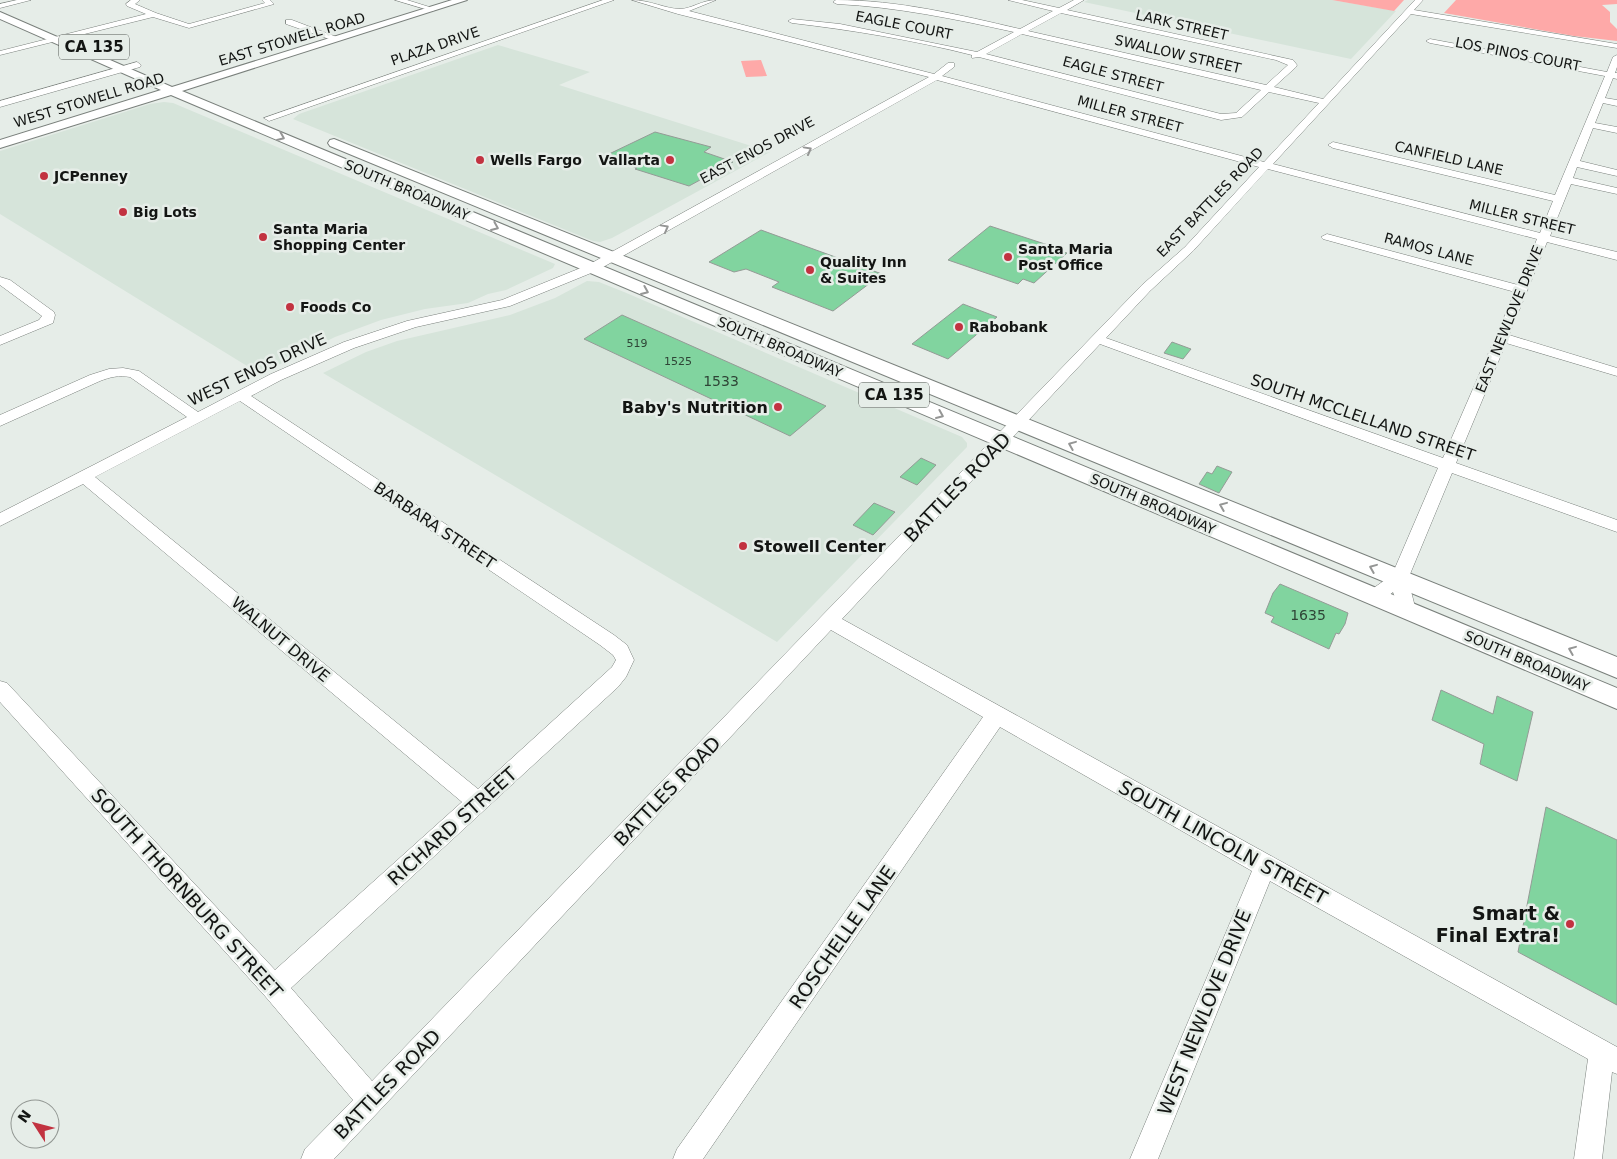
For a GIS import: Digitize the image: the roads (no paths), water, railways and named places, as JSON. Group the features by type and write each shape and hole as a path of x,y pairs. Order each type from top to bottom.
{"main road":[{"name":"EAST STOWELL ROAD","path":"180,88 462,0"},
{"name":"SOUTH BROADWAY","path":"1,10 137,65 180,88 585,265 1617,699"},
{"name":"SOUTH BROADWAY","path":"1,10 56,39 123,69 270,118 608,251 1019,423 1617,668"},
{"name":"WEST STOWELL ROAD","path":"0,144 180,88"}],"street":[{"path":"1,10 27,0"},
{"path":"136,0 130,4 153,15 185,26 193,26 270,4 266,0"},
{"path":"399,0 432,9"},
{"name":"PLAZA DRIVE","path":"270,118 610,0"},
{"name":"MILLER STREET","path":"636,0 945,69 1268,163 1617,256"},
{"name":"MILLER STREET","path":"655,0 686,10"},
{"path":"686,10 712,0"},
{"name":"LARK STREET","path":"1012,0 1290,62 1293,65 1292,67 1268,89"},
{"name":"EAST ENOS DRIVE","path":"658,219 945,69 980,54 1080,0"},
{"name":"EAST BATTLES ROAD","path":"1019,423 1146,288 1189,249 1419,0"},
{"name":"SWALLOW STREET","path":"838,2 916,9 1024,31 1326,102"},
{"path":"1409,10 1617,46"},
{"path":"0,53 153,15"},
{"name":"EAGLE COURT","path":"792,21 840,26 980,54"},
{"path":"289,22 338,39"},
{"path":"1430,41 1607,79"},
{"name":"EAGLE STREET","path":"980,54 1211,115 1230,117 1239,115 1268,89"},
{"name":"EAST NEWLOVE DRIVE","path":"1399,579 1522,290 1617,57"},
{"path":"0,104 137,65"},
{"name":"EAST ENOS DRIVE","path":"585,265 945,69"},
{"path":"1599,100 1617,103"},
{"path":"1590,125 1617,130"},
{"name":"CANFIELD LANE","path":"1333,145 1559,198"},
{"path":"1574,163 1617,173"},
{"path":"1567,180 1617,192"},
{"name":"MILLER STREET","path":"1544,235 1617,249"},
{"name":"RAMOS LANE","path":"1327,237 1522,290"},
{"name":"EAST ENOS DRIVE","path":"585,265 608,251"},
{"name":"WEST ENOS DRIVE","path":"0,520 276,377 374,335 418,322 487,308 544,288 585,265"},
{"path":"0,281 49,315 48,320 0,341"},
{"path":"1502,337 1617,372"},
{"name":"SOUTH MCCLELLAND STREET","path":"1098,339 1617,526"},
{"path":"0,421 95,378 123,372 134,374 196,417"},
{"name":"BARBARA STREET","path":"240,395 607,640 620,650 624,660"},
{"name":"BATTLES ROAD","path":"315,1159 1019,423"},
{"name":"WALNUT DRIVE","path":"84,476 478,802"},
{"path":"1374,597 1399,579 1407,611"},
{"name":"SOUTH LINCOLN STREET","path":"830,621 1264,866 1609,1057"},
{"name":"RICHARD STREET","path":"274,987 611,682 619,672 624,660"},
{"name":"SOUTH THORNBURG STREET","path":"0,689 274,987 371,1100"},
{"name":"ROSCHELLE LANE","path":"687,1159 997,714"},
{"name":"WEST NEWLOVE DRIVE","path":"1144,1159 1264,866"},
{"path":"1588,1159 1609,1057"}],"place":[{"name":"Wells Fargo","path":"480,160"},
{"name":"Vallarta","path":"670,160"},
{"name":"JCPenney","path":"44,176"},
{"name":"Big Lots","path":"123,212"},
{"name":"Santa Maria Shopping Center","path":"263,237"},
{"name":"Santa Maria Post Office","path":"1008,257"},
{"name":"Quality Inn & Suites","path":"810,270"},
{"name":"Foods Co","path":"290,307"},
{"name":"Rabobank","path":"959,327"},
{"name":"Baby's Nutrition","path":"778,407"},
{"name":"Stowell Center","path":"743,546"},
{"name":"Smart & Final Extra!","path":"1570,924"}]}
